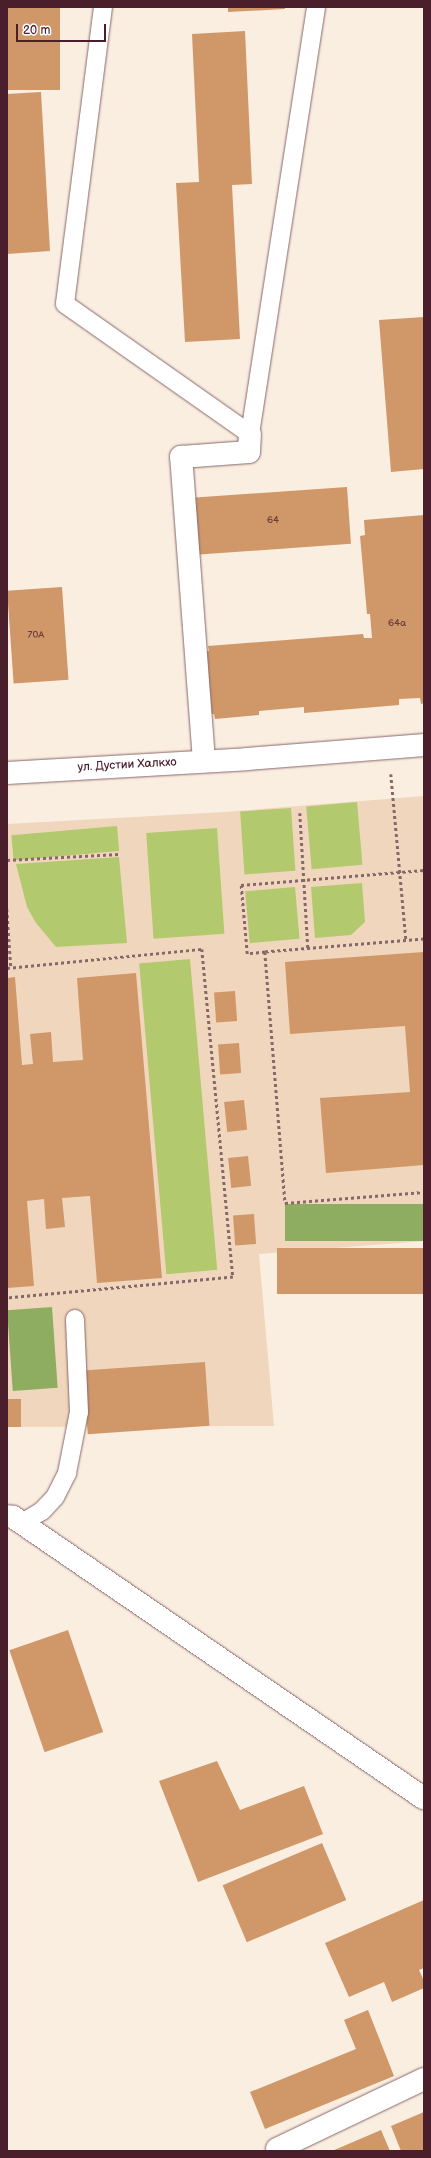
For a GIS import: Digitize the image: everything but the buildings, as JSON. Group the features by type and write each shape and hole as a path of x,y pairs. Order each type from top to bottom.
{"street":[{"path":"204,761 181,458 249,452 250,434"},
{"name":"ул. Дустии Халкхо","path":"7,773 247,759 424,745"},
{"path":"15,1520 424,1798"},
{"path":"277,2148 424,2079"}],"lane":[{"path":"103,7 65,304 250,434 316,7"},
{"path":"15,1520 42,1511 55,1497 67,1473 79,1412 75,1320"}],"path":[{"path":"394,798 406,940"},
{"path":"300,813 308,948"},
{"path":"7,860 119,854"},
{"path":"424,870 241,885 247,954 424,939"},
{"path":"7,909 11,967"},
{"path":"7,968 202,949 233,1277 7,1298"},
{"path":"265,952 285,1203 424,1192"}],"shaded area":[{"path":"424,796 424,1241 259,1254 274,1426 7,1427 7,824 224,812"}],"green space":[{"path":"357,802 362,865 312,869 306,806"},
{"path":"291,808 295,871 245,874 240,812"},
{"path":"117,826 119,851 14,860 11,835"},
{"path":"217,828 224,934 154,939 146,833"},
{"path":"119,857 127,943 56,947 36,923 27,907 16,864"},
{"path":"362,883 365,922 351,935 315,938 311,887"},
{"path":"295,887 300,939 250,943 245,891"},
{"path":"190,959 217,1270 166,1274 139,963"},
{"path":"285,1204 424,1204 424,1241 285,1241"},
{"path":"52,1307 58,1388 13,1391 7,1310"}]}
